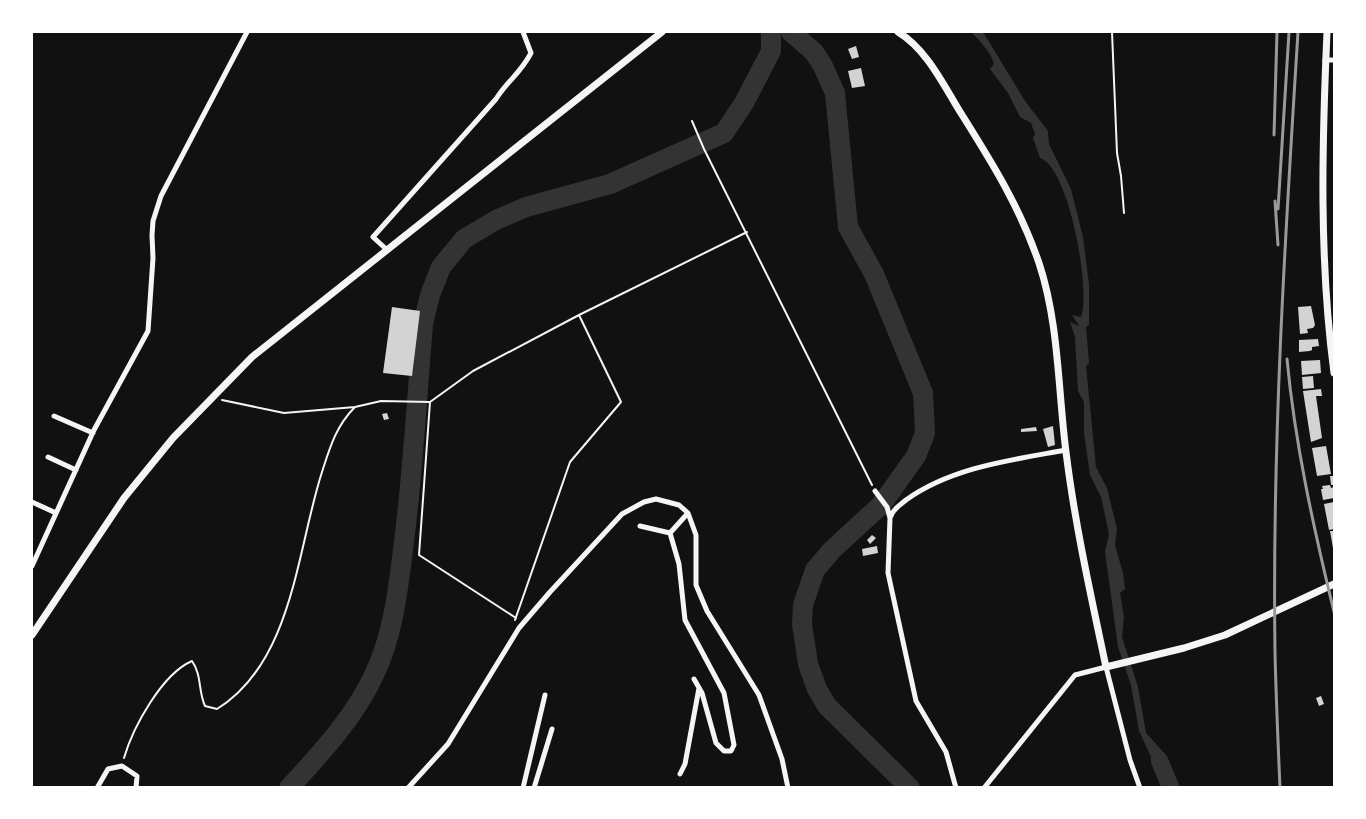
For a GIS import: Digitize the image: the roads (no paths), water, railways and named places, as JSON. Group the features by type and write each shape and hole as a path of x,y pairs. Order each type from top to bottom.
{"street":[{"path":"32,566 93,433 148,331 153,221 161,196 247,32"},
{"path":"386,249 373,237 496,99 503,87 524,67 531,53 523,32"},
{"path":"32,635 124,498 173,438 252,357 662,32"},
{"path":"898,32 916,46 931,64 998,171 1023,221 1039,264 1048,300 1073,505 1106,667 1130,760 1140,788"},
{"path":"1327,32 1323,194 1326,274 1335,373"},
{"path":"1325,60 1335,60"},
{"path":"54,416 93,433"},
{"path":"890,518 893,511 920,490 947,477 1017,459 1066,450"},
{"path":"48,457 76,470"},
{"path":"875,491 887,507 890,518 888,573 916,701 946,752 956,788"},
{"path":"408,788 448,744 519,628 622,514 656,498 679,506 688,513 696,535 696,585 708,611 759,695 782,759 789,788"},
{"path":"32,502 56,513"},
{"path":"670,533 688,513"},
{"path":"640,526 670,533"},
{"path":"670,533 679,564 685,620 724,693 734,745 731,751 724,751 716,743 699,688 694,679"},
{"path":"984,788 1076,675 1184,648 1225,635 1335,584"},
{"path":"680,774 685,764 699,688"},
{"path":"523,788 545,695"},
{"path":"534,788 552,729"},
{"path":"97,788 108,769 122,766 137,776 136,788"}],"waterway":[{"path":"289,788 313,762 357,706 381,659 391,627 407,515 423,324 430,295 441,267 464,239 496,220 526,207 610,184 724,133 744,103 771,51 771,32"},
{"path":"791,32 814,52 835,93 848,227 874,274 923,393 925,433 916,456 881,505 832,550 815,570 803,605 802,624 808,664 817,689 827,706 910,788"}],"railway":[{"path":"1274,135 1277,32"},
{"path":"1278,209 1289,32"},
{"path":"1280,788 1275,652 1276,497 1284,264 1298,32"},
{"path":"1275,201 1278,245"},
{"path":"1287,359 1300,455 1334,612"}]}
